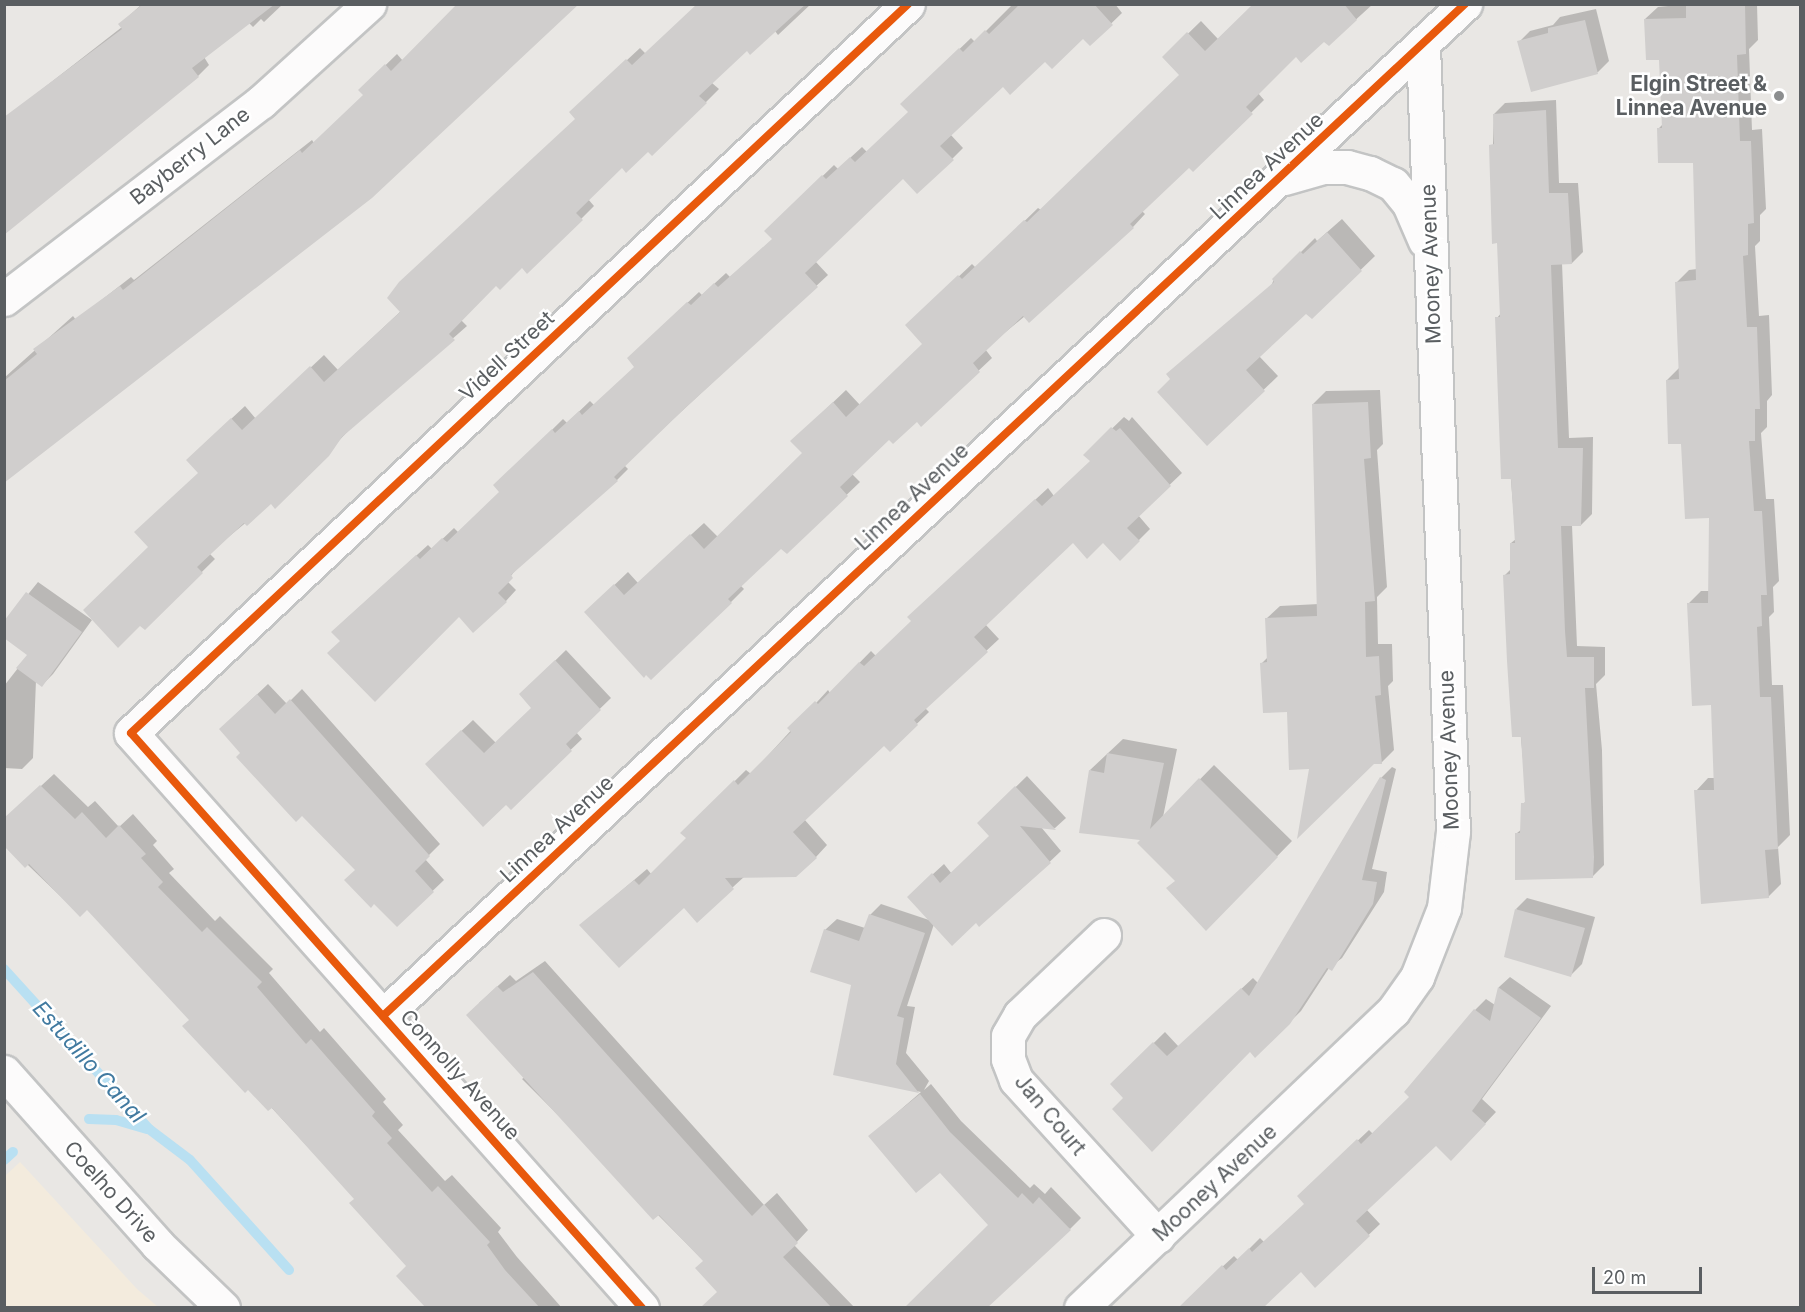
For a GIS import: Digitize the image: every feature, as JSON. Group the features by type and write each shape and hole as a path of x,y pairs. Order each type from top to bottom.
{"street":[{"name":"Bayberry Lane","path":"4,298 261,102 369,4"},
{"name":"Videll Street","path":"131,733 908,4"},
{"name":"Linnea Avenue","path":"383,1016 1465,4"},
{"name":"Mooney Avenue","path":"1081,1308 1393,1011 1417,977 1444,908 1453,831 1423,45"},
{"path":"1277,181 1300,170 1323,167 1370,173 1393,184 1409,204 1430,256"},
{"name":"Connolly Avenue","path":"131,733 642,1308"},
{"name":"Jan Court","path":"1104,935 1020,1015 1008,1036 1008,1059 1016,1080 1158,1236"},
{"name":"Coelho Drive","path":"4,1072 157,1244 223,1308"}],"shaded area":[{"path":"20,1162 137,1289 158,1307 5,1307 5,1176"}],"building":[{"path":"143,4 275,4 192,68 199,77 4,235 4,117 122,29 118,24"},
{"path":"457,4 579,4 372,198 4,483 4,381 37,354 33,349 120,286 123,290 300,150 302,153 363,95 358,90 385,64 391,71"},
{"path":"697,4 806,4 750,55 747,51 699,96 707,103 652,156 648,152 626,173 622,168 576,213 583,220 527,274 522,268 500,290 496,286 449,334 455,340 342,437 329,456 275,509 271,504 247,526 244,523 197,567 203,573 145,630 140,626 118,648 83,610 148,547 134,532 198,473 186,460 231,418 242,430 310,366 324,382 400,312 387,298 399,282 575,119 569,112 626,59 632,65"},
{"path":"1020,4 1094,4 1113,25 1090,46 1083,39 1052,69 1045,62 1010,95 1003,87 940,146 954,160 917,194 903,179 805,273 818,287 682,411 614,477 618,481 511,575 513,578 498,593 507,602 473,633 459,617 375,702 327,653 340,641 331,632 416,555 420,559 442,538 447,542 499,492 493,485 552,429 555,433 579,411 582,415 634,367 627,358 687,302 691,305 714,283 718,287 772,239 764,231 822,175 826,179 850,157 855,162 908,112 900,104 959,48 963,52 985,30 989,34"},
{"path":"1253,4 1344,4 1357,20 1329,46 1324,42 1301,63 1296,57 1246,107 1253,114 1193,172 1189,168 1130,224 1134,228 1029,323 1023,316 973,363 980,372 921,427 917,422 893,444 889,440 840,487 848,496 787,554 781,549 728,599 732,603 651,680 646,675 644,678 584,612 614,584 624,595 690,534 704,549 802,453 790,441 833,402 846,417 922,344 905,325 958,275 962,279 1024,220 1027,222 1179,75 1162,57 1187,32 1205,51"},
{"path":"1686,4 1745,4 1746,54 1737,55 1740,141 1751,141 1754,223 1748,224 1748,255 1743,256 1747,327 1757,327 1760,409 1755,409 1755,441 1749,441 1754,511 1762,511 1767,595 1761,595 1762,626 1757,627 1760,697 1771,697 1778,849 1765,850 1769,898 1701,904 1694,790 1714,790 1711,705 1692,706 1687,603 1708,603 1709,518 1685,519 1681,444 1668,444 1666,380 1679,379 1675,282 1696,280 1693,163 1658,163 1657,128 1662,128 1659,60 1646,60 1644,19 1686,18"},
{"path":"1585,20 1598,74 1531,92 1517,41 1548,33 1548,28"},
{"path":"1546,110 1549,193 1568,193 1572,264 1551,265 1558,448 1583,448 1581,526 1561,526 1565,631 1567,657 1594,657 1594,688 1585,688 1594,857 1593,878 1515,880 1515,833 1520,833 1521,803 1525,803 1521,737 1512,737 1507,661 1503,575 1510,574 1510,543 1515,543 1511,479 1501,479 1495,317 1500,317 1497,243 1492,244 1489,145 1494,144 1493,114"},
{"path":"1327,232 1362,271 1312,319 1306,314 1246,370 1265,391 1207,446 1157,392 1170,379 1166,374 1274,282 1272,279 1300,251 1303,254"},
{"path":"1368,402 1371,458 1364,459 1375,601 1365,602 1366,657 1379,656 1381,695 1375,696 1382,764 1374,764 1297,839 1309,769 1289,770 1287,712 1263,713 1260,663 1267,662 1265,618 1317,616 1312,404"},
{"path":"1111,427 1116,431 1120,428 1171,486 1127,528 1140,541 1120,561 1103,543 1087,559 1073,543 974,637 988,652 914,720 918,725 890,752 884,746 793,832 817,858 796,877 725,878 734,889 697,923 684,908 619,968 579,925 634,880 639,885 686,838 680,833 734,780 738,785 791,732 787,728 815,701 818,704 859,662 864,666 911,621 907,617 1035,499 1042,506 1090,461 1083,455"},
{"path":"26,592 82,632 42,687 16,668 27,655 4,638 4,621"},
{"path":"555,660 601,710 566,744 572,751 511,810 506,805 483,827 425,764 461,730 484,753 531,708 519,694"},
{"path":"257,694 275,714 290,699 430,856 415,871 434,892 397,927 374,904 371,908 344,880 355,870 302,816 296,822 236,757 240,753 219,729"},
{"path":"1107,753 1164,763 1150,829 1199,778 1278,857 1206,931 1166,888 1175,881 1137,843 1140,840 1079,833 1089,770 1104,773"},
{"path":"1380,777 1386,780 1362,880 1377,882 1373,904 1332,971 1327,968 1290,1024 1255,1058 1250,1052 1152,1152 1112,1109 1123,1098 1110,1084 1153,1042 1167,1056 1241,988 1249,996"},
{"path":"40,785 75,819 82,812 106,838 119,825 146,854 141,858 163,882 158,887 202,932 207,927 262,982 257,987 306,1044 311,1039 375,1112 372,1116 392,1138 387,1143 432,1192 438,1186 490,1242 487,1245 505,1270 540,1308 426,1308 396,1276 406,1266 349,1203 354,1199 272,1108 268,1111 248,1090 245,1093 182,1026 189,1020 87,910 80,917 29,864 25,868 4,846 4,818"},
{"path":"1015,786 1056,830 1020,826 1051,863 979,927 976,923 952,946 907,897 932,873 940,883 989,836 977,823"},
{"path":"1515,909 1585,928 1571,977 1504,957"},
{"path":"869,914 925,933 897,1016 904,1018 896,1064 919,1093 833,1075 851,985 810,972 824,929 859,941"},
{"path":"533,972 752,1216 764,1204 798,1243 783,1257 832,1308 700,1308 717,1292 695,1268 703,1261 659,1215 653,1220 466,1015 497,986 503,992"},
{"path":"1498,987 1541,1018 1472,1111 1486,1124 1451,1161 1436,1146 1356,1221 1370,1236 1315,1288 1301,1272 1263,1308 1178,1308 1222,1265 1226,1270 1249,1248 1252,1252 1304,1204 1297,1196 1357,1139 1361,1144 1409,1097 1404,1092 1474,1009 1490,1021"},
{"path":"920,1094 950,1132 1018,1198 1022,1193 1033,1204 1039,1197 1071,1230 987,1308 904,1308 988,1225 940,1173 916,1193 868,1136"}],"waterway":[{"name":"Estudillo Canal","path":"4,969 149,1129 190,1160 289,1270"},
{"name":"Estudillo Canal","path":"89,1119 116,1120 148,1129"},
{"name":"Estudillo Canal","path":"4,1160 13,1152"}],"cycle path":[{"path":"642,1308 131,733 908,4"},
{"path":"383,1016 1465,4"}],"place":[{"name":"Elgin Street & Linnea Avenue","path":"1779,96"}]}
